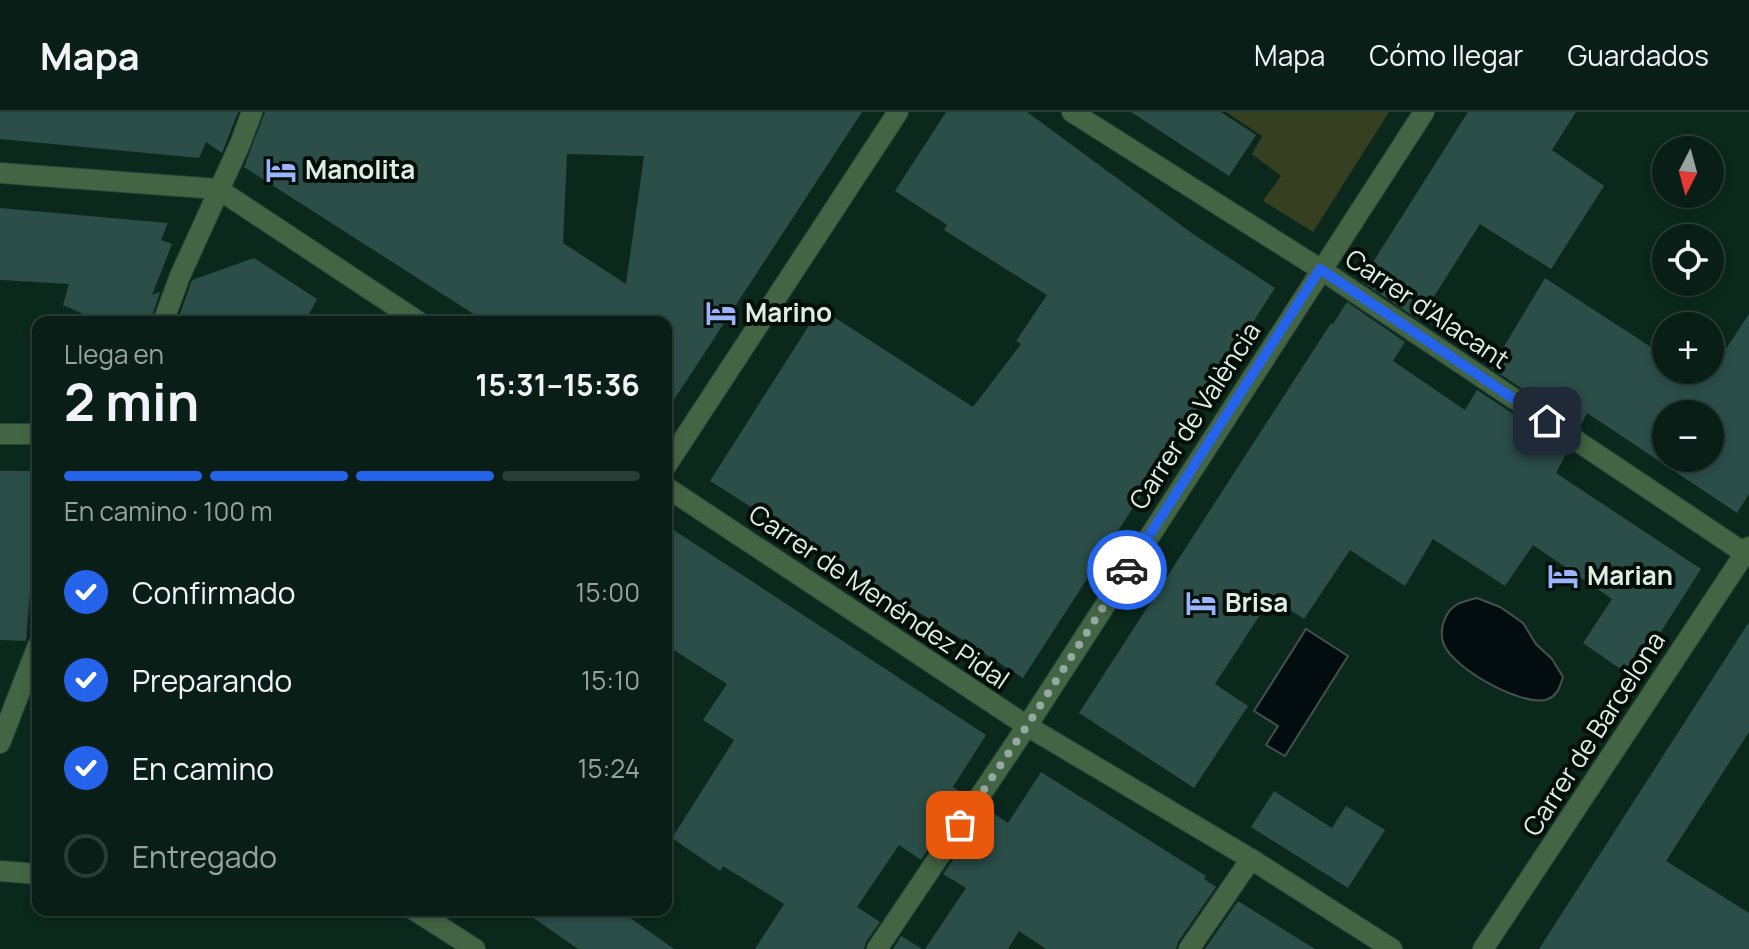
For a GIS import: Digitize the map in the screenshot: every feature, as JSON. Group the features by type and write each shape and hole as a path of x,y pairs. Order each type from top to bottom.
{"street":[{"path":"165,316 252,112"},
{"path":"672,457 898,112"},
{"name":"Carrer d'Alacant","path":"1072,112 1320,269 1748,552"},
{"name":"Carrer de València","path":"877,949 1027,726 1424,112"},
{"path":"0,173 218,189 410,316"},
{"path":"0,434 32,434"},
{"name":"Carrer de Menéndez Pidal","path":"672,491 1027,726 1251,859 1392,949"},
{"name":"Carrer de Barcelona","path":"1483,949 1748,552"},
{"path":"0,743 32,660"},
{"path":"1189,949 1251,859"},
{"path":"0,871 32,874"},
{"path":"423,916 475,949"}],"green space":[{"path":"1226,112 1389,112 1313,232 1263,201 1281,176 1252,154 1262,136"}],"shaded area":[{"path":"1477,598 1500,607 1523,623 1536,644 1552,659 1563,677 1552,697 1534,700 1505,691 1474,674 1450,654 1442,636 1446,615 1457,605"},
{"path":"1306,629 1348,656 1285,756 1266,745 1278,726 1254,711"}],"building":[{"path":"0,112 238,112 222,153 206,142 199,158 0,139"},
{"path":"265,112 862,112 672,403 672,316 477,316 244,167","holes":["567,154 644,156 626,284 563,243"]},
{"path":"946,112 1027,112 1193,234 1275,288 1023,678 710,481 820,308 973,407 1021,344 1016,341 1047,295 944,230 947,225 895,191"},
{"path":"1131,112 1221,112 1256,135 1229,176"},
{"path":"1468,112 1576,112 1552,150 1604,186 1551,269 1480,224 1419,320 1361,281"},
{"path":"0,208 168,223 161,240 172,244 152,295 160,292 152,316 88,316 63,305 69,284 0,280"},
{"path":"254,258 317,299 308,316 179,316 192,280"},
{"path":"1545,278 1652,348 1652,384 1724,384 1724,352 1749,314 1749,494 1737,513 1676,472 1724,472 1724,400 1652,400 1652,456 1587,413 1580,427 1491,368"},
{"path":"1347,302 1405,342 1393,361 1465,410 1477,390 1568,450 1556,473 1701,569 1632,677 1583,643 1612,599 1533,545 1505,586 1433,539 1405,586 1350,550 1304,619 1271,598 1215,684 1248,706 1194,788 1079,713"},
{"path":"0,471 32,471 32,568 26,641 0,640"},
{"path":"672,529 986,735 953,787 965,795 921,860 899,845 857,907 880,922 864,949 755,949 784,904 723,866 720,871 672,838 734,740 703,720 727,684 672,649"},
{"path":"1749,622 1749,732 1666,861 1749,913 1749,949 1539,949"},
{"path":"1041,772 1206,876 1204,879 1216,887 1176,949 1046,949 1019,931 1008,949 925,949 966,888 943,874 987,809 1008,823"},
{"path":"1274,791 1332,828 1346,806 1385,830 1348,888 1251,827"},
{"path":"1238,901 1315,949 1205,949"},
{"path":"531,916 627,916 674,949 578,949"},
{"path":"901,936 922,949 893,949"}],"way so far":[{"path":"960,825 1127,570"}],"place":[{"name":"Manolita","path":"281,170"},
{"name":"Marino","path":"721,313"},
{"name":"Marian","path":"1563,576"},
{"name":"Brisa","path":"1201,603"}],"route":[{"path":"1127,570 1320,269 1547,421"}]}
